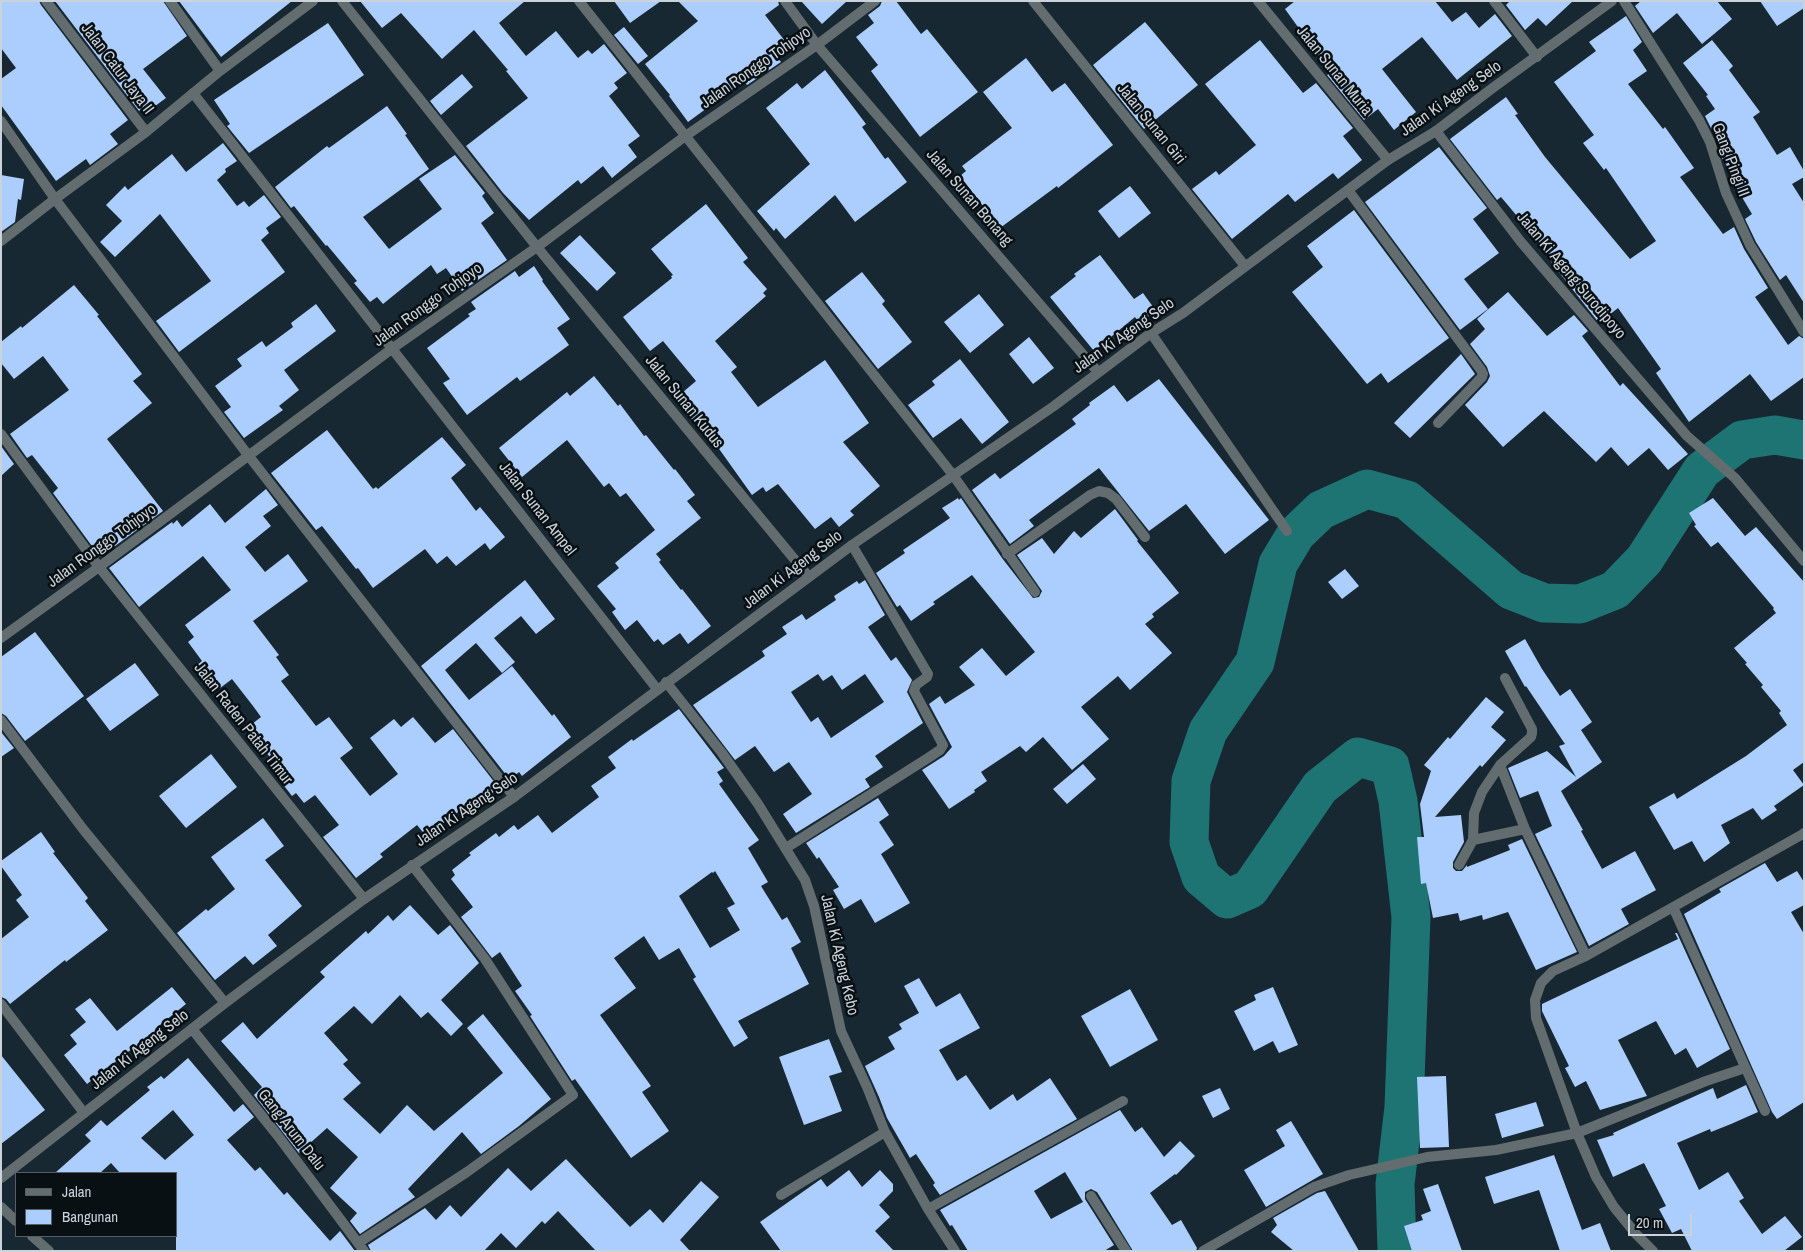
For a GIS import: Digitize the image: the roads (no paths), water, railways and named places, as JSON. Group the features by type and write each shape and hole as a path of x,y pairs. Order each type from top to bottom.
{"street":[{"name":"Jalan Catur Jaya II","path":"46,1 146,132"},
{"path":"170,1 220,71"},
{"name":"Jalan Sunan Kudus","path":"342,1 536,247 808,577"},
{"path":"579,1 684,137 953,475 1035,592"},
{"name":"Jalan Sunan Bonang","path":"785,1 817,45 1098,372"},
{"name":"Jalan Ronggo Tohjoyo","path":"1,638 393,348 536,247 684,137 817,45 875,1"},
{"name":"Jalan Sunan Giri","path":"1033,1 1245,266"},
{"name":"Jalan Sunan Muria","path":"1258,1 1388,160"},
{"path":"1494,1 1537,57"},
{"name":"Jalan Ki Ageng Selo","path":"1,1178 224,1003 364,899 514,797 852,545 1054,406 1151,333 1183,313 1388,160 1436,131 1612,1"},
{"name":"Gang Pingi II","path":"1624,1 1699,120 1710,142 1726,193 1750,245 1804,332"},
{"path":"1,241 146,132 307,3"},
{"name":"Jalan Sunan Ampel","path":"193,93 658,689"},
{"path":"1,121 55,199 248,456 514,797"},
{"name":"Jalan Ki Ageng Surodipoyo","path":"1436,131 1521,242 1687,436 1734,478 1804,561"},
{"path":"1348,190 1483,374 1438,423"},
{"path":"1151,333 1287,531"},
{"name":"Jalan Raden Patah Timur","path":"1,434 99,567 364,899"},
{"path":"1007,554 1090,495 1099,491 1108,493 1116,499 1145,537"},
{"path":"786,848 928,758 940,750 944,744 914,691 916,685 927,677 928,674 852,545"},
{"path":"1459,865 1472,840 1474,813 1482,792 1500,765 1531,737 1532,733 1505,678"},
{"name":"Jalan Ki Ageng Kebo","path":"666,682 722,753 758,804 805,880 814,906 841,1031 885,1132 928,1209 955,1251"},
{"path":"1,720 83,829 224,1003"},
{"path":"1500,765 1525,829 1586,956"},
{"path":"1472,840 1525,829"},
{"path":"1654,1251 1636,1234 1614,1207 1596,1177 1577,1133 1536,1018 1535,1000 1541,983 1553,971 1586,956 1804,834"},
{"path":"361,1247 573,1095 485,959 412,865"},
{"path":"1673,907 1765,1111"},
{"path":"1,1004 84,1113"},
{"name":"Gang Arum Dalu","path":"192,1029 278,1136 361,1247"},
{"path":"1203,1251 1314,1187 1349,1174 1427,1156 1496,1150 1577,1133 1706,1081 1746,1068"},
{"path":"928,1209 1123,1102"},
{"path":"781,1195 885,1132"},
{"path":"1091,1196 1126,1251"},
{"path":"1,1207 15,1220"},
{"path":"33,1237 48,1251"}],"waterway":[{"path":"1397,1251 1395,1184 1404,1107 1411,917 1398,801 1390,766 1358,757 1320,787 1250,889 1227,899 1201,877 1189,842 1191,781 1208,731 1255,662 1278,564 1296,534 1321,510 1367,489 1407,500 1511,590 1544,603 1580,604 1615,590 1644,560 1702,470 1742,440 1775,435 1804,440"}]}
